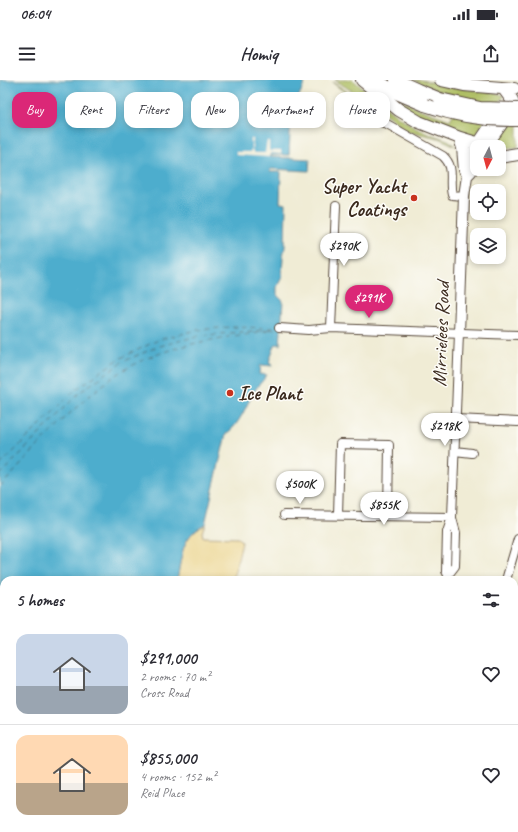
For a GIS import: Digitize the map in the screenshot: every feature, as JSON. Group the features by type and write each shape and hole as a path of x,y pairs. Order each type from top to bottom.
{"highway":[{"path":"362,80 386,100 411,117 434,128 470,141"},
{"path":"376,80 399,94 449,113 484,120 518,120"},
{"path":"396,80 440,99 480,108 514,95"},
{"path":"441,80 514,95"},
{"path":"464,85 482,80"},
{"path":"460,138 463,148 463,160 466,173"},
{"path":"506,150 518,151"},
{"path":"506,156 518,154"}],"main road":[{"name":"Mirrielees Road","path":"489,140 514,95"},
{"name":"Mirrielees Road","path":"459,333 464,196 468,160 470,158"},
{"name":"Mirrielees Road","path":"466,173 470,172"}],"street":[{"path":"390,126 448,160 451,168 452,195 464,196"},
{"path":"331,328 336,206"},
{"path":"279,330 331,328 518,335"},
{"name":"Mirrielees Road","path":"448,576 446,571 447,532 452,517 459,333"},
{"path":"456,419 518,422"},
{"path":"338,515 340,444 389,445 388,516"},
{"path":"454,451 472,453"},
{"path":"284,515 452,517"},
{"path":"507,576 518,539"}],"green space":[{"path":"335,80 353,80 368,92 353,92"},
{"path":"413,80 422,80 504,96 475,135 472,136 422,120 390,96 390,94 419,109 450,120 462,97 436,90"},
{"path":"332,82 348,92 344,92"},
{"path":"390,110 415,127 448,140 456,146 438,138 408,131 390,117"},
{"path":"518,115 518,147 506,148 506,140 498,140"}],"sand":[{"path":"205,524 202,532 203,537 238,538 242,542 234,576 178,576 184,548 191,534"}],"water":[{"path":"0,80 306,80 301,92 247,92 247,128 290,128 289,155 271,155 271,157 310,159 309,171 270,169 270,172 281,172 280,203 286,204 285,247 282,277 277,287 277,295 283,301 280,345 275,345 269,362 273,366 261,365 260,374 267,375 255,390 239,420 226,434 205,524 191,534 187,541 182,555 178,576 0,576"}],"pier":[{"path":"251,139 253,139 252,151 254,153 265,153 267,141 269,141 270,151 281,151 281,154 271,153 269,157 236,155 236,152 251,152"}],"ferry route":[{"path":"0,465 75,390 119,359 158,340 197,330 231,327 275,328"},
{"path":"0,475 80,392 122,362 159,346 198,336 273,329"},
{"path":"0,487 59,424 91,394 126,369 143,360 179,347 275,329"}],"place":[{"name":"Super Yacht Coatings","path":"414,198"},
{"name":"Ice Plant","path":"230,393"}]}
